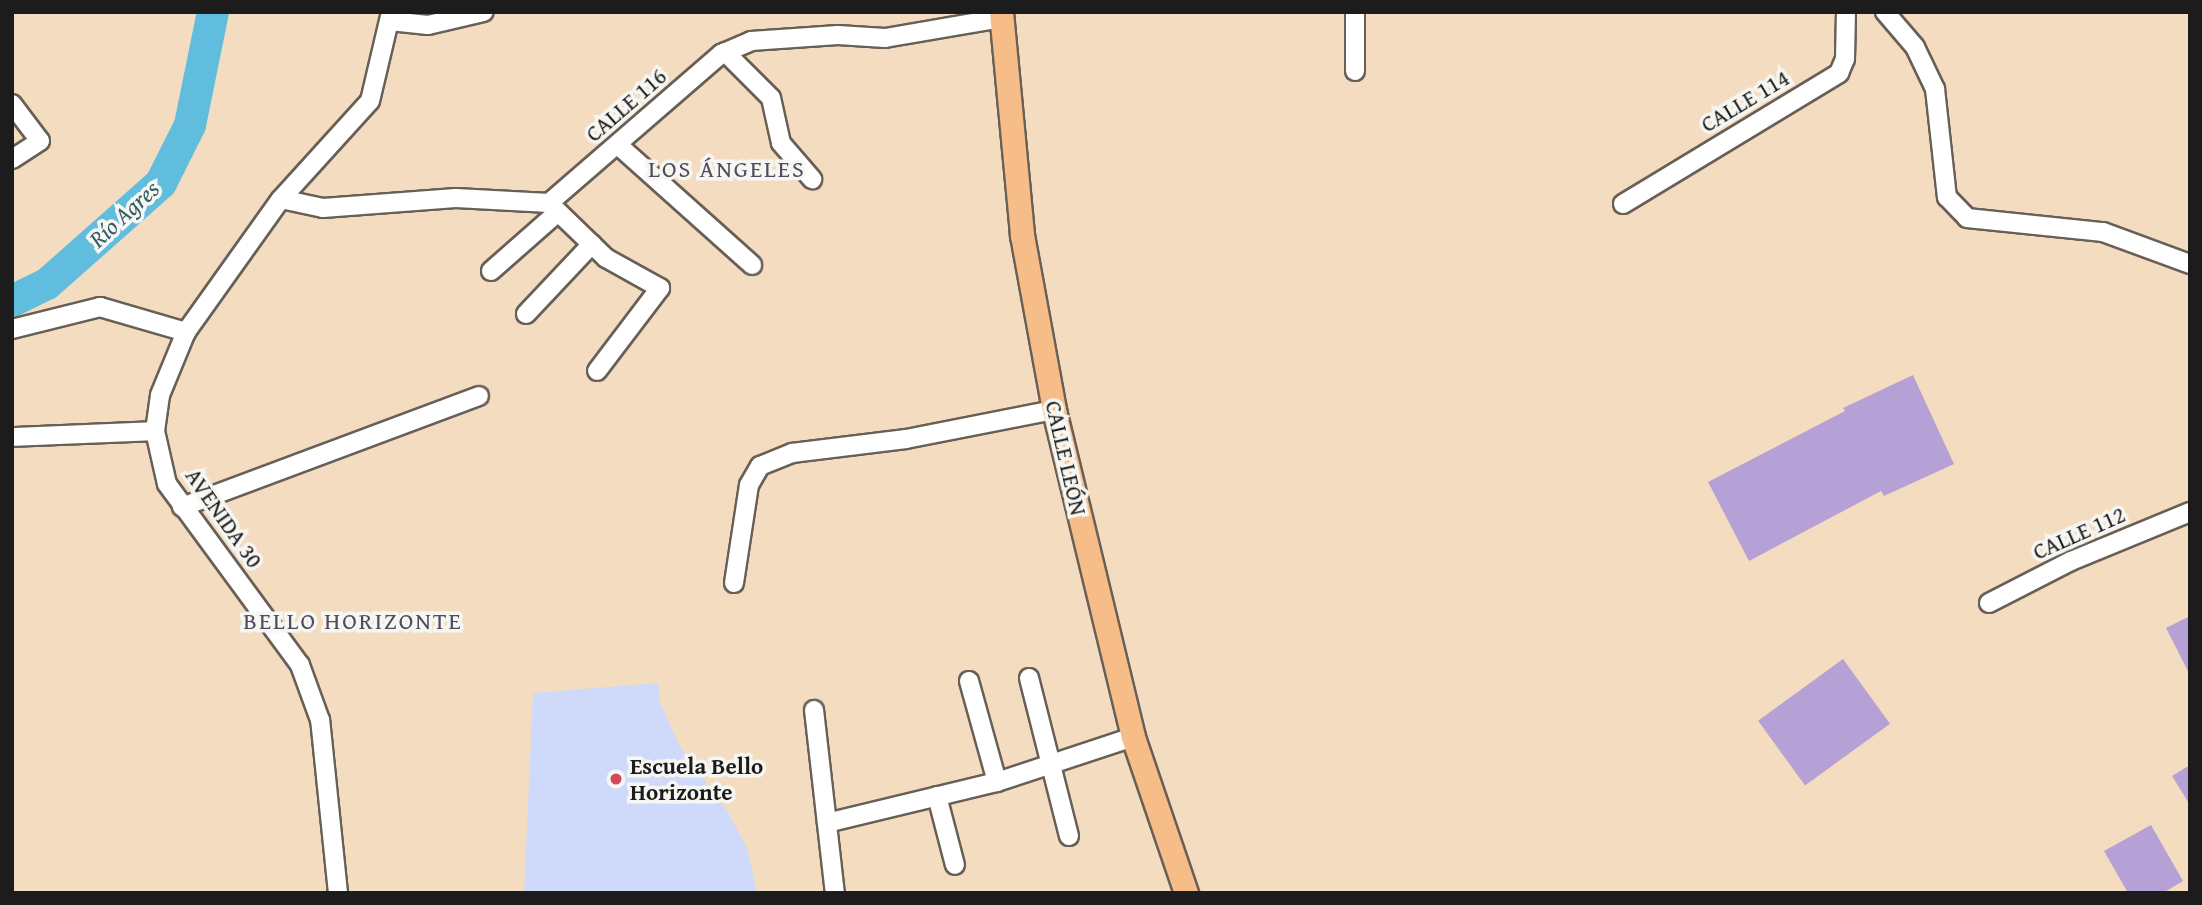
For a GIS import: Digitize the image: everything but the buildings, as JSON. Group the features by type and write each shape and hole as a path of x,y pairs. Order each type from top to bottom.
{"main road":[{"name":"CALLE LEÓN","path":"1002,15 1022,235 1054,410 1133,737 1186,893"}],"street":[{"path":"390,17 428,25 484,12"},
{"path":"1355,12 1355,71"},
{"name":"CALLE 114","path":"1623,204 1839,73 1845,59 1846,12"},
{"path":"1885,12 1915,47 1935,89 1947,197 1967,218 2104,232 2190,264"},
{"name":"CALLE 116","path":"491,271 618,145 725,52 751,41 838,35 885,38 1002,15"},
{"name":"AVENIDA 30","path":"338,893 320,720 300,665 167,484 155,431 160,395 186,332 281,200 370,101 390,17"},
{"path":"725,52 771,98 781,143 812,179"},
{"path":"12,104 40,141 12,159"},
{"path":"618,145 752,265"},
{"path":"281,200 323,208 456,198 553,207 606,258 660,288 597,371"},
{"path":"526,314 592,244"},
{"path":"12,329 100,307 186,332"},
{"path":"183,507 479,396"},
{"path":"734,583 749,485 760,466 792,453 905,439 1054,410"},
{"path":"12,437 155,431"},
{"name":"CALLE 112","path":"1989,603 2071,561 2190,512"},
{"path":"1029,678 1069,836"},
{"path":"969,681 997,782"},
{"path":"814,710 835,893"},
{"path":"827,823 997,782 1133,737"},
{"path":"937,796 955,865"}],"shaded area":[{"name":"Escuela Bello Horizonte","path":"658,683 660,702 679,745 728,812 747,848 757,893 524,893 533,693"}],"waterway":[{"name":"Río Agres","path":"12,301 47,284 161,183 190,125 213,12"}],"place":[{"name":"Escuela Bello Horizonte","path":"616,779"}],"district":[{"name":"LOS ÁNGELES","path":"727,169"},
{"name":"BELLO HORIZONTE","path":"353,621"}]}
